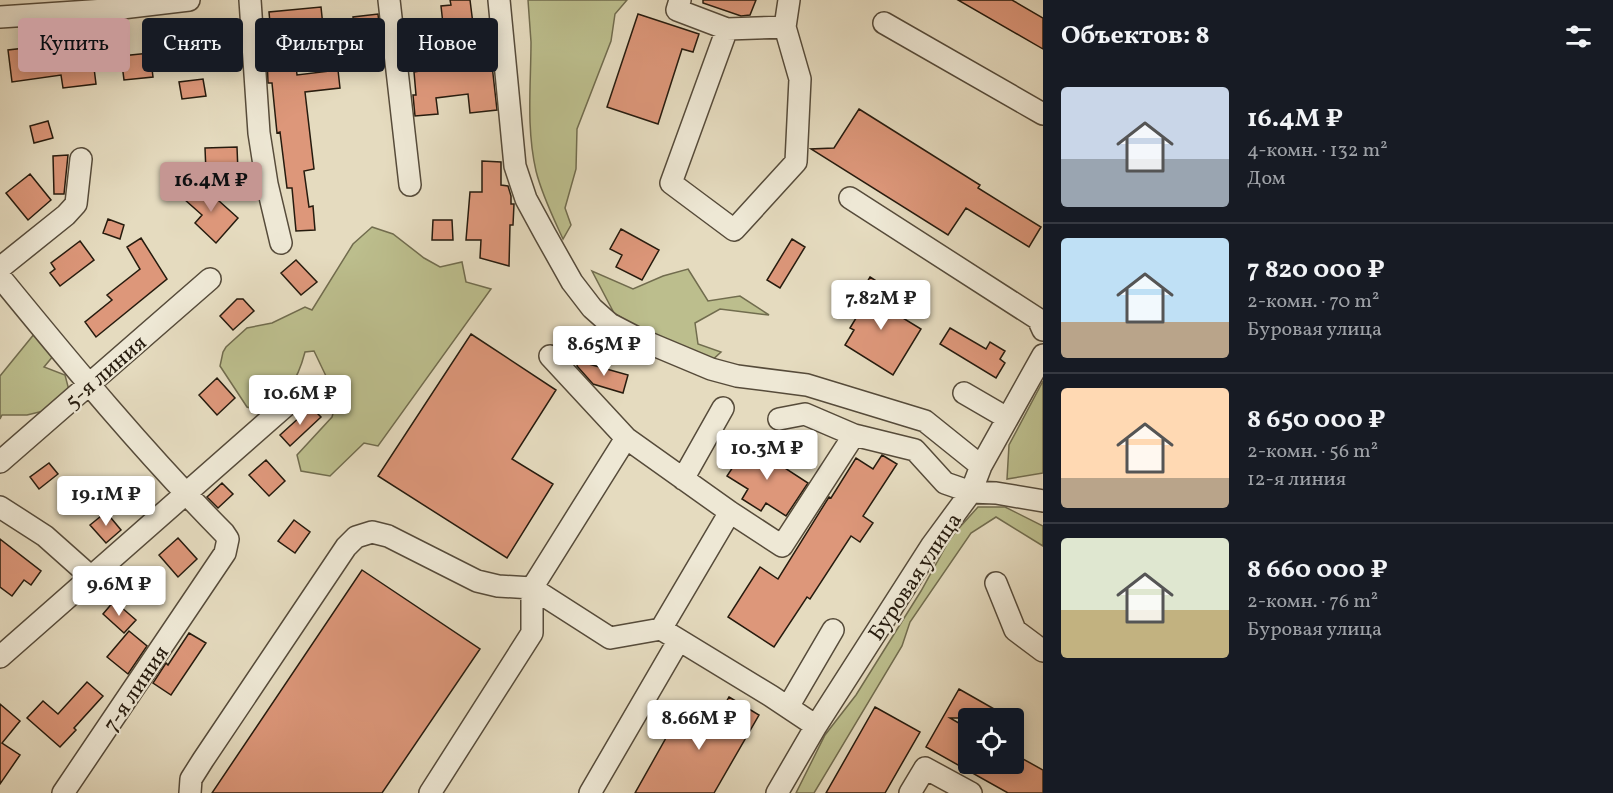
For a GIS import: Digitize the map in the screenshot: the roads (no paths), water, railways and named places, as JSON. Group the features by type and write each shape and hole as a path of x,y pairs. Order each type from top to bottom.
{"street":[{"path":"0,17 54,7 189,0"},
{"path":"250,0 259,133 267,184 281,243"},
{"path":"389,0 410,184"},
{"path":"499,0 515,166 526,199 572,282 592,308 610,324 637,339 686,360 737,376 807,385 925,421 981,466"},
{"path":"680,0 677,10 727,29 785,27"},
{"path":"727,29 671,183 734,230 796,162 800,79 785,27 789,0"},
{"path":"884,23 1043,114"},
{"path":"0,268 66,215 76,204 81,159"},
{"path":"850,198 1038,320 1043,330"},
{"path":"0,277 89,385 186,494"},
{"name":"5-я линия","path":"0,462 210,279"},
{"name":"Буровая улица","path":"777,793 816,726 932,545 971,492 981,466 1043,355"},
{"path":"550,356 626,438 730,513 782,546 854,435"},
{"path":"964,393 1007,418"},
{"path":"0,657 291,401"},
{"path":"683,479 723,408"},
{"path":"779,419 805,414 854,435 915,450 945,483 971,492 996,493 1043,501"},
{"path":"430,793 532,633 532,588 626,438"},
{"name":"7-я линия","path":"63,793 225,554 228,539 224,532 186,494"},
{"path":"0,507 45,536 90,576"},
{"path":"590,793 730,513"},
{"path":"190,793 191,779 203,760 346,547 356,537 372,532 388,536 477,581 498,586 532,588 610,638 670,635 816,726"},
{"path":"996,583 1015,630 1043,651"},
{"path":"788,707 833,630"},
{"path":"910,793 925,768 971,793"}]}
